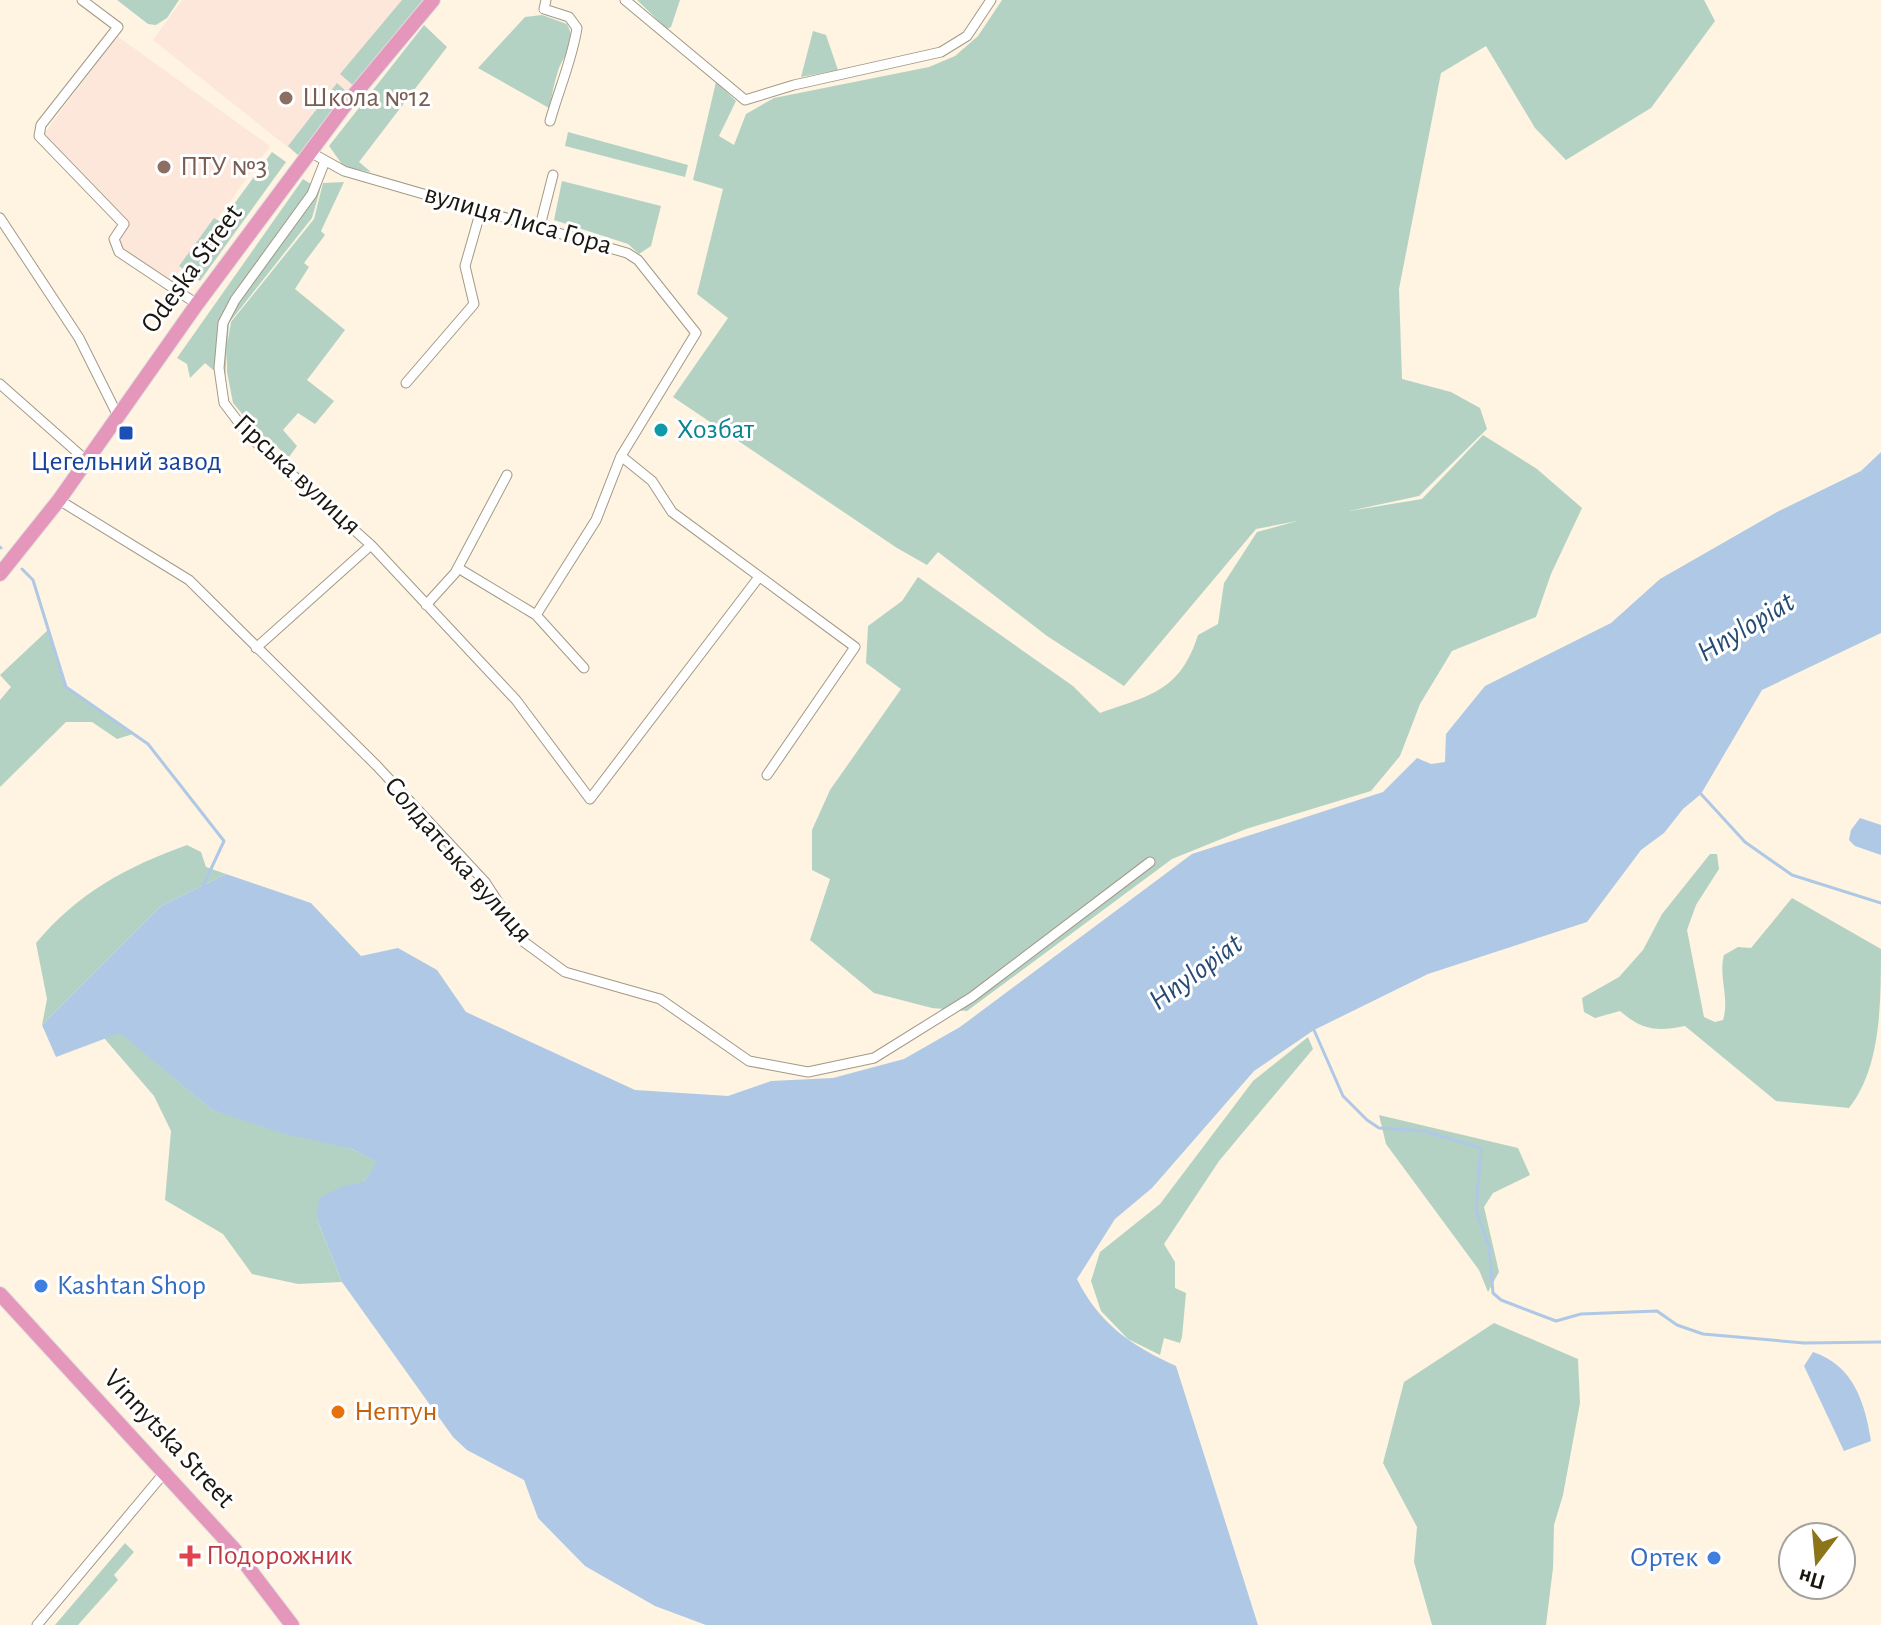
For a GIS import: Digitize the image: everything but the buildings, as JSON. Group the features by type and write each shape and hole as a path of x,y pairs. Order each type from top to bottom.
{"main road":[{"name":"Odeska Street","path":"0,574 59,500 197,304 310,152 433,0"},
{"name":"Vinnytska Street","path":"0,1294 234,1549 292,1625"}],"street":[{"path":"82,0 118,27 41,125 39,136 124,224 114,239 119,252 197,304"},
{"path":"546,0 544,9 569,17 577,28 570,63 564,72 550,121"},
{"path":"625,0 745,100 794,85 941,52 967,36 991,0"},
{"name":"вулиця Лиса Гора","path":"310,152 344,171 540,226 627,253 638,260 696,333 621,456"},
{"name":"Гірська вулиця","path":"325,161 312,194 235,300 223,323 219,368 224,403 237,422 371,545 516,700 590,799 759,577"},
{"path":"540,226 553,175"},
{"path":"406,383 474,304 465,266 481,210"},
{"path":"0,218 79,338 118,416"},
{"path":"0,384 87,461"},
{"path":"536,615 596,520 621,456 652,481 672,512 855,647 767,775"},
{"path":"426,605 458,568 507,475"},
{"name":"Солдатська вулиця","path":"59,500 189,580 377,766 485,882 524,942 565,972 660,999 749,1061 808,1072 874,1058 972,997 1150,862"},
{"path":"256,648 371,545"},
{"path":"458,568 536,615 584,668"},
{"path":"37,1625 165,1472"}],"shaded area":[{"name":"Школа №12","path":"182,0 409,0 418,7 299,156 153,40"},
{"name":"ПТУ №3","path":"117,36 270,146 171,283 121,249 118,239 128,222 43,135"}],"green space":[{"path":"117,0 179,0 167,18 156,25 148,24"},
{"path":"402,0 424,0 355,87 340,74"},
{"path":"637,0 680,0 671,27 667,29"},
{"path":"1002,0 1704,0 1715,21 1651,108 1566,160 1535,128 1486,46 1441,73 1399,289 1402,379 1451,392 1480,408 1487,429 1419,496 1349,511 1422,499 1483,435 1537,469 1582,508 1551,574 1536,617 1452,651 1420,704 1400,756 1371,791 1246,829 1172,859 967,1011 932,1008 874,993 810,940 830,879 812,870 812,830 830,790 901,689 866,663 868,626 902,601 918,577 1073,686 1100,713 1149,695 1173,680 1191,654 1198,635 1218,624 1224,583 1257,532 1297,521 1256,529 1124,686 1047,636 938,552 927,565 897,548 673,397 728,318 697,294 723,189 693,180 716,82 736,101 719,136 734,145 746,114 774,98 929,67 955,56 978,36"},
{"path":"542,15 567,24 572,39 558,71 549,108 478,68 525,17"},
{"path":"424,25 447,47 359,162 371,172 344,167 329,146"},
{"path":"813,31 826,35 838,70 801,77"},
{"path":"337,83 349,94 299,156 288,146"},
{"path":"568,132 688,165 685,177 565,146"},
{"path":"272,152 286,162 200,281 179,266 214,218 221,222"},
{"path":"303,179 311,184 322,183 312,218 229,323 225,380 205,363 190,378 187,364 177,358"},
{"path":"562,181 661,206 651,246 639,254 628,244 554,220"},
{"path":"344,182 321,231 325,235 304,263 309,267 295,289 345,330 307,380 334,401 315,424 298,413 283,430 297,446 289,457 254,428 233,403 227,372 231,322 314,219 323,183"},
{"path":"49,629 66,687 133,734 117,739 92,722 66,722 0,787 0,700 11,687 0,675"},
{"path":"187,845 201,852 206,867 226,874 161,906 42,1025 47,999 36,943 69,910 104,884 123,872"},
{"path":"1710,854 1717,854 1719,869 1696,905 1687,930 1704,1017 1715,1022 1723,1020 1724,955 1738,947 1751,948 1792,898 1881,949 1879,1012 1873,1054 1860,1092 1849,1108 1776,1101 1685,1026 1650,1028 1620,1011 1595,1018 1584,1012 1582,998 1619,977 1643,950 1662,914"},
{"path":"120,1032 212,1110 352,1149 378,1162 364,1182 317,1219 342,1282 298,1284 252,1274 223,1234 165,1200 171,1131 154,1096 104,1038"},
{"path":"1308,1037 1313,1049 1219,1161 1164,1244 1175,1262 1175,1288 1186,1293 1180,1343 1164,1338 1160,1355 1128,1339 1101,1311 1091,1281 1100,1252 1160,1204 1253,1081"},
{"path":"1379,1115 1518,1148 1530,1175 1493,1193 1484,1207 1499,1272 1488,1292 1479,1270 1386,1144"},
{"path":"1494,1323 1578,1359 1580,1403 1563,1495 1554,1525 1553,1568 1546,1625 1432,1625 1414,1562 1417,1527 1383,1463 1404,1382"},
{"path":"125,1543 134,1552 114,1575 118,1580 78,1625 55,1625"}],"water":[{"name":"Hnylopiat","path":"1881,452 1881,633 1762,690 1701,794 1683,809 1664,833 1641,850 1587,922 1428,974 1314,1030 1254,1071 1152,1188 1115,1219 1077,1279 1096,1309 1118,1332 1176,1366 1258,1625 706,1625 655,1606 585,1566 538,1518 524,1480 467,1450 453,1437 342,1282 317,1219 319,1198 343,1186 364,1182 377,1162 352,1149 281,1133 212,1110 120,1033 56,1057 42,1025 161,906 226,874 311,903 361,956 398,948 437,970 466,1012 635,1090 728,1096 771,1081 833,1078 904,1059 960,1027 1192,854 1383,792 1417,758 1431,764 1445,762 1446,734 1485,686 1611,623 1660,579 1777,512 1861,471"},
{"path":"1860,818 1881,825 1881,855 1855,846 1849,840 1851,830"},
{"path":"1813,1352 1838,1366 1855,1387 1865,1412 1871,1441 1844,1451 1804,1366"}],"waterway":[{"path":"22,569 33,580 66,687 148,744 224,841 203,886"},
{"path":"1701,794 1745,842 1792,875 1881,903"},
{"path":"1314,1030 1343,1096 1367,1120 1379,1128 1423,1131 1481,1148 1476,1210 1489,1247 1493,1293 1501,1300 1556,1321 1581,1314 1657,1311 1677,1325 1703,1334 1804,1343 1881,1342"}],"place":[{"name":"Школа №12","path":"286,98"},
{"name":"ПТУ №3","path":"164,167"},
{"name":"Хозбат","path":"661,430"},
{"name":"Цегельний завод","path":"126,433"},
{"name":"Kashtan Shop","path":"41,1286"},
{"name":"Нептун","path":"338,1412"},
{"name":"Подорожник","path":"190,1556"},
{"name":"Ортек","path":"1714,1558"}]}
